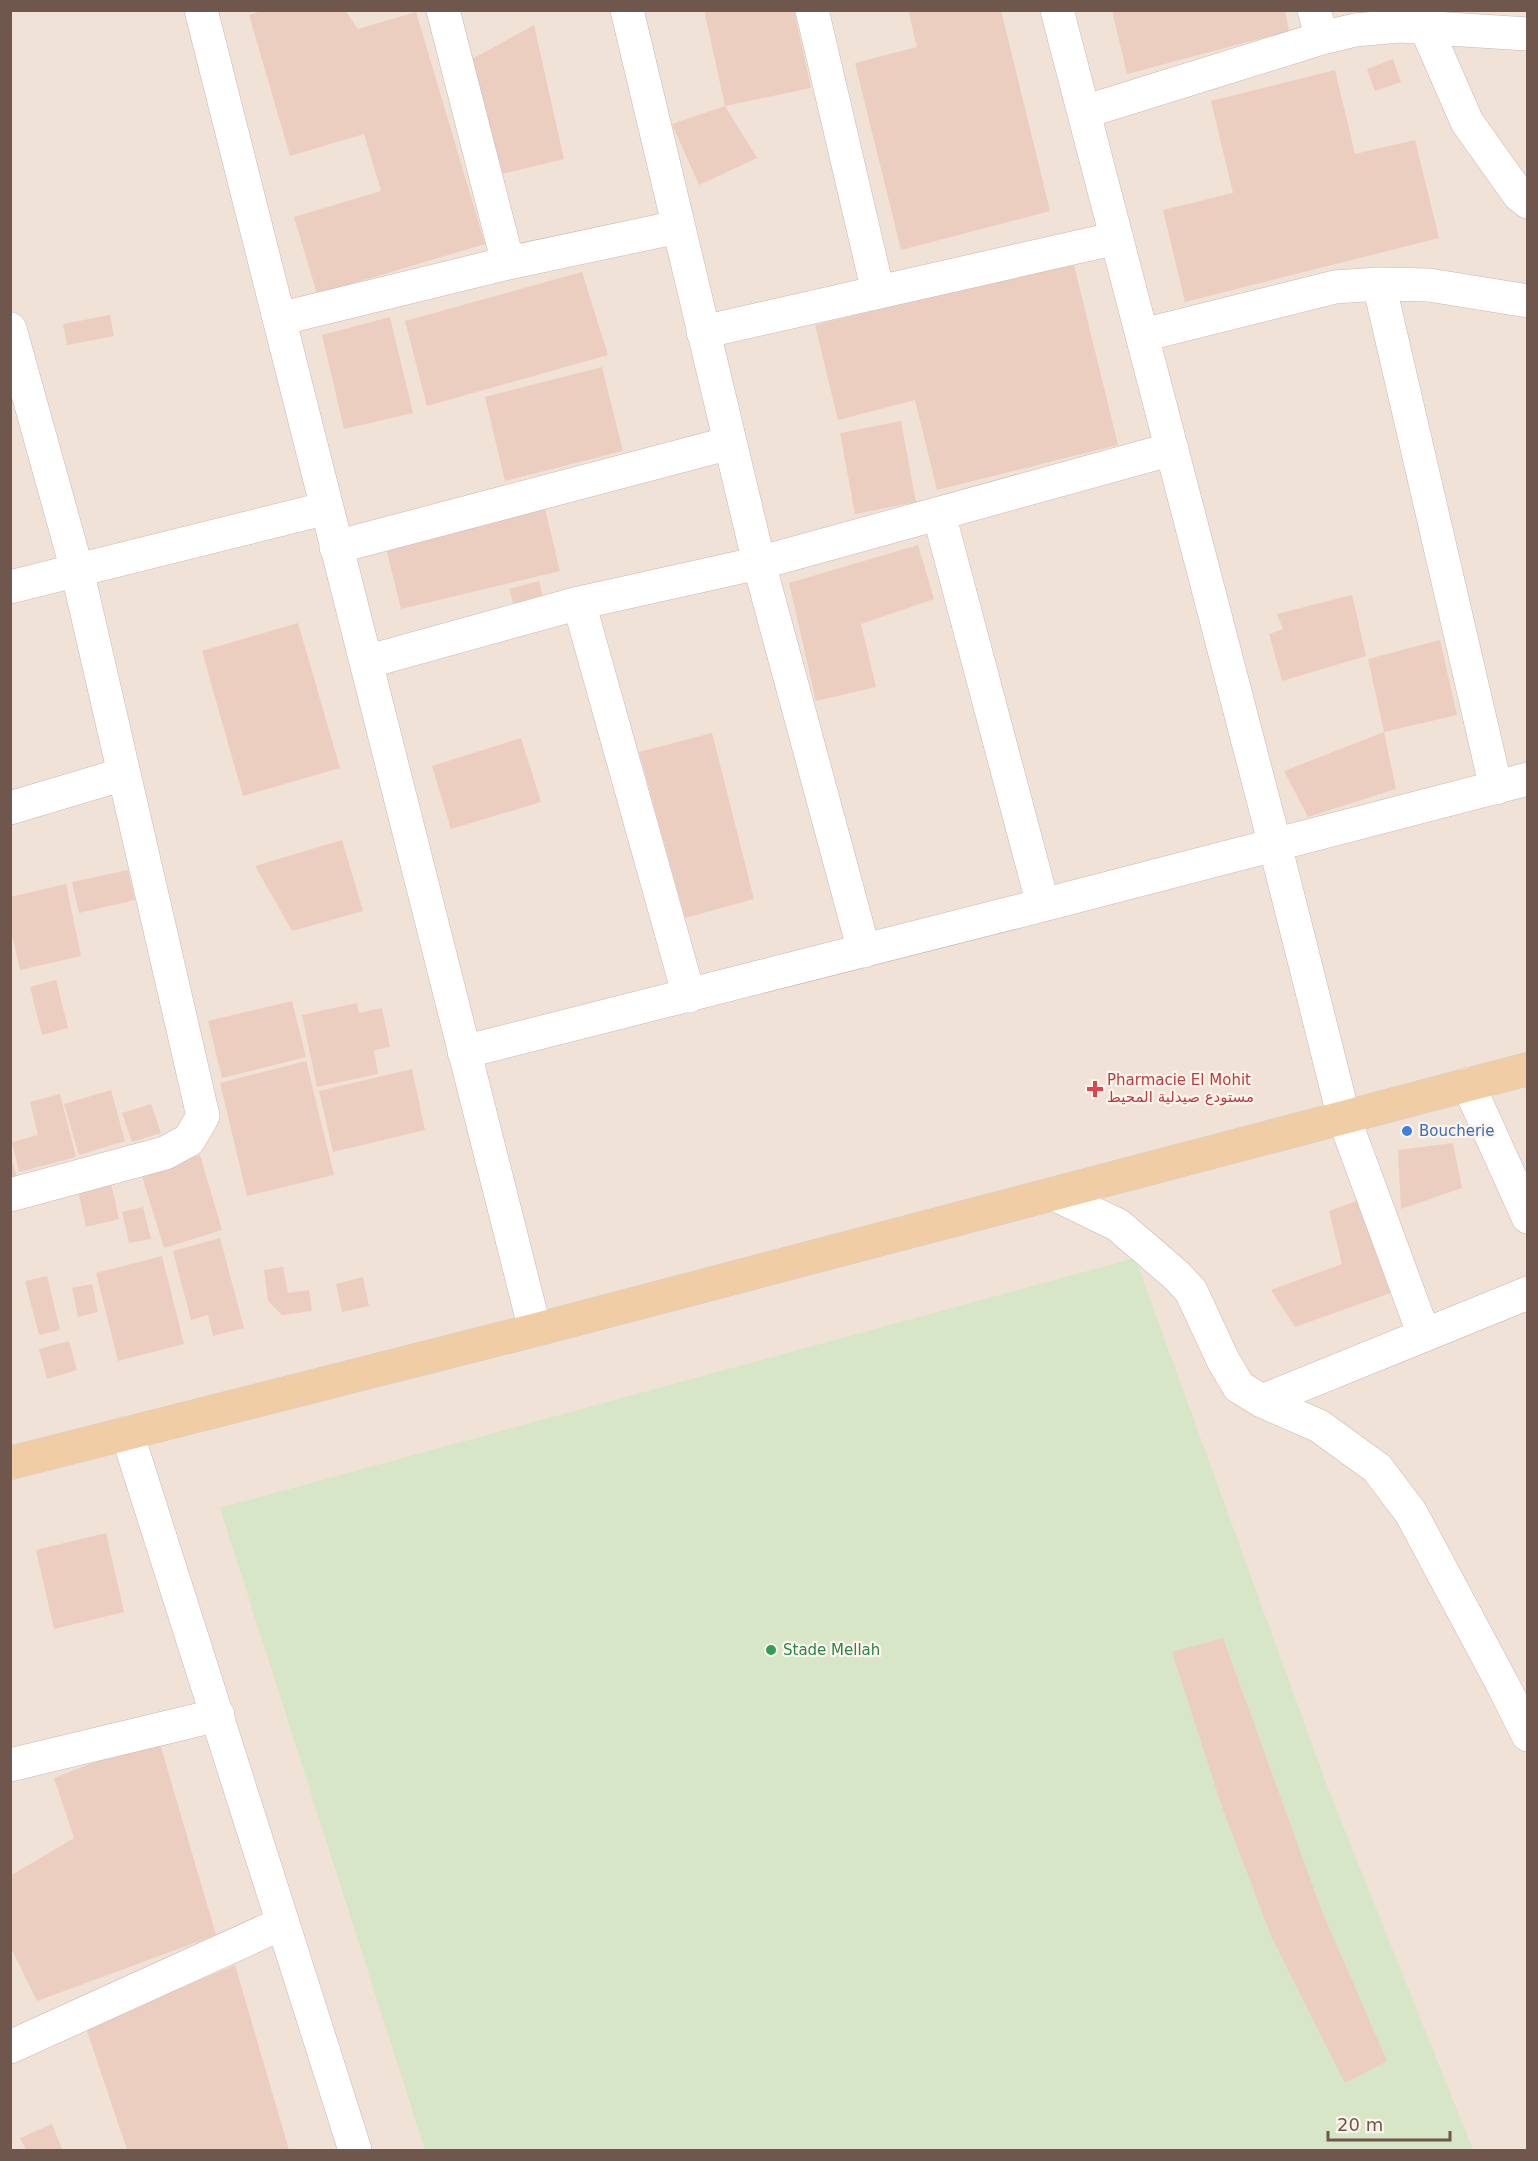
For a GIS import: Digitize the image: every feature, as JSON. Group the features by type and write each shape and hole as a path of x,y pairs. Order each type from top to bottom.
{"main road":[{"path":"10,1463 535,1330 1527,1069"}],"street":[{"path":"201,10 535,1330"},
{"path":"442,10 508,263"},
{"path":"627,10 759,563 864,951"},
{"path":"813,10 878,292"},
{"path":"1057,10 1344,1118 1424,1335"},
{"path":"1084,112 1318,24 1355,30 1400,26 1426,28 1486,21 1527,34"},
{"path":"1426,28 1467,122 1519,195 1527,202"},
{"path":"279,319 508,263 678,227"},
{"path":"703,332 1117,238"},
{"path":"1143,335 1335,287 1379,284 1429,285 1527,302"},
{"path":"1379,284 1496,788"},
{"path":"10,1194 165,1153 189,1140 203,1116 77,570 12,342"},
{"path":"336,546 730,443"},
{"path":"366,662 579,603 759,563 1172,449"},
{"path":"10,587 327,508"},
{"path":"939,514 1043,905"},
{"path":"579,603 689,996"},
{"path":"10,808 124,774"},
{"path":"464,1052 1527,779"},
{"path":"1468,1084 1527,1217"},
{"path":"1054,1194 1118,1225 1176,1275 1191,1291 1223,1360 1239,1387 1262,1401 1319,1426 1377,1468 1411,1514 1516,1680 1527,1735"},
{"path":"1262,1401 1527,1293"},
{"path":"128,1433 355,2151"},
{"path":"10,1765 218,1715"},
{"path":"10,2047 283,1923"}],"shaded area":[{"path":"11,11 1527,11 1527,2150 11,2150"}],"green space":[{"name":"Stade Mellah","path":"1135,1258 1329,1791 1473,2150 425,2150 220,1508"}],"building":[{"path":"265,10 345,10 358,29 416,12 485,244 317,294 294,217 381,191 364,134 290,156 249,15"},
{"path":"704,10 794,10 811,88 725,106"},
{"path":"908,10 1001,10 1050,211 901,250 855,63 917,47"},
{"path":"1112,10 1285,10 1289,31 1127,74"},
{"path":"534,25 564,159 498,175 472,59"},
{"path":"1393,59 1401,82 1375,91 1367,69"},
{"path":"1335,70 1355,154 1415,140 1439,238 1185,302 1163,210 1233,193 1211,101"},
{"path":"725,106 757,158 699,185 672,124"},
{"path":"1073,261 1118,445 937,490 915,400 838,420 815,325"},
{"path":"582,272 608,355 427,406 405,321"},
{"path":"110,315 114,336 67,345 63,324"},
{"path":"390,317 413,413 344,429 322,335"},
{"path":"602,367 623,451 505,481 485,397"},
{"path":"901,421 916,502 855,514 840,433"},
{"path":"545,509 560,571 401,609 386,548"},
{"path":"918,545 934,599 861,624 876,687 816,701 789,583"},
{"path":"539,581 545,606 516,613 509,589"},
{"path":"1352,595 1366,656 1282,681 1269,634 1283,629 1277,614"},
{"path":"298,623 340,768 243,796 202,651"},
{"path":"1440,640 1457,715 1384,732 1368,659"},
{"path":"1384,732 1396,789 1308,817 1284,771"},
{"path":"712,733 754,899 685,918 639,752"},
{"path":"521,738 541,802 451,829 432,766"},
{"path":"342,840 363,911 292,931 255,866"},
{"path":"128,870 135,900 79,913 72,882"},
{"path":"66,884 81,956 20,970 10,926 10,897"},
{"path":"56,980 68,1028 42,1035 30,987"},
{"path":"292,1001 306,1057 222,1078 208,1021"},
{"path":"357,1003 359,1013 382,1008 390,1047 374,1050 378,1074 317,1087 302,1015"},
{"path":"306,1061 334,1175 247,1196 220,1083"},
{"path":"412,1069 425,1130 333,1152 319,1091"},
{"path":"111,1090 125,1141 79,1155 64,1104"},
{"path":"60,1094 76,1157 19,1172 12,1142 38,1135 30,1102"},
{"path":"151,1104 161,1133 132,1142 122,1113"},
{"path":"1453,1143 1462,1188 1401,1209 1398,1150"},
{"path":"10,1155 18,1180 10,1182"},
{"path":"200,1155 222,1230 164,1248 141,1173"},
{"path":"111,1183 119,1219 86,1227 78,1190"},
{"path":"1364,1198 1396,1291 1295,1327 1271,1290 1342,1264 1329,1211"},
{"path":"143,1207 151,1239 129,1243 122,1212"},
{"path":"220,1238 244,1328 213,1336 208,1315 191,1320 173,1251"},
{"path":"162,1256 184,1344 118,1361 96,1273"},
{"path":"283,1267 288,1293 309,1290 312,1311 282,1315 268,1301 264,1270"},
{"path":"47,1276 60,1330 39,1335 25,1281"},
{"path":"363,1277 369,1306 342,1312 336,1284"},
{"path":"92,1284 98,1312 78,1317 72,1288"},
{"path":"69,1341 77,1370 47,1379 39,1349"},
{"path":"106,1533 124,1612 54,1629 36,1550"},
{"path":"1223,1638 1321,1909 1387,2061 1345,2083 1272,1938 1222,1807 1172,1652"},
{"path":"158,1737 216,1935 37,2001 10,1946 10,1876 74,1838 54,1778"},
{"path":"235,1965 289,2150 127,2150 86,2028"},
{"path":"52,2124 62,2149 26,2150 20,2138"}],"place":[{"name":"Pharmacie El Mohit مستودع صيدلية المحيط","path":"1095,1089"},
{"name":"Boucherie","path":"1407,1131"},
{"name":"Stade Mellah","path":"771,1650"}]}
